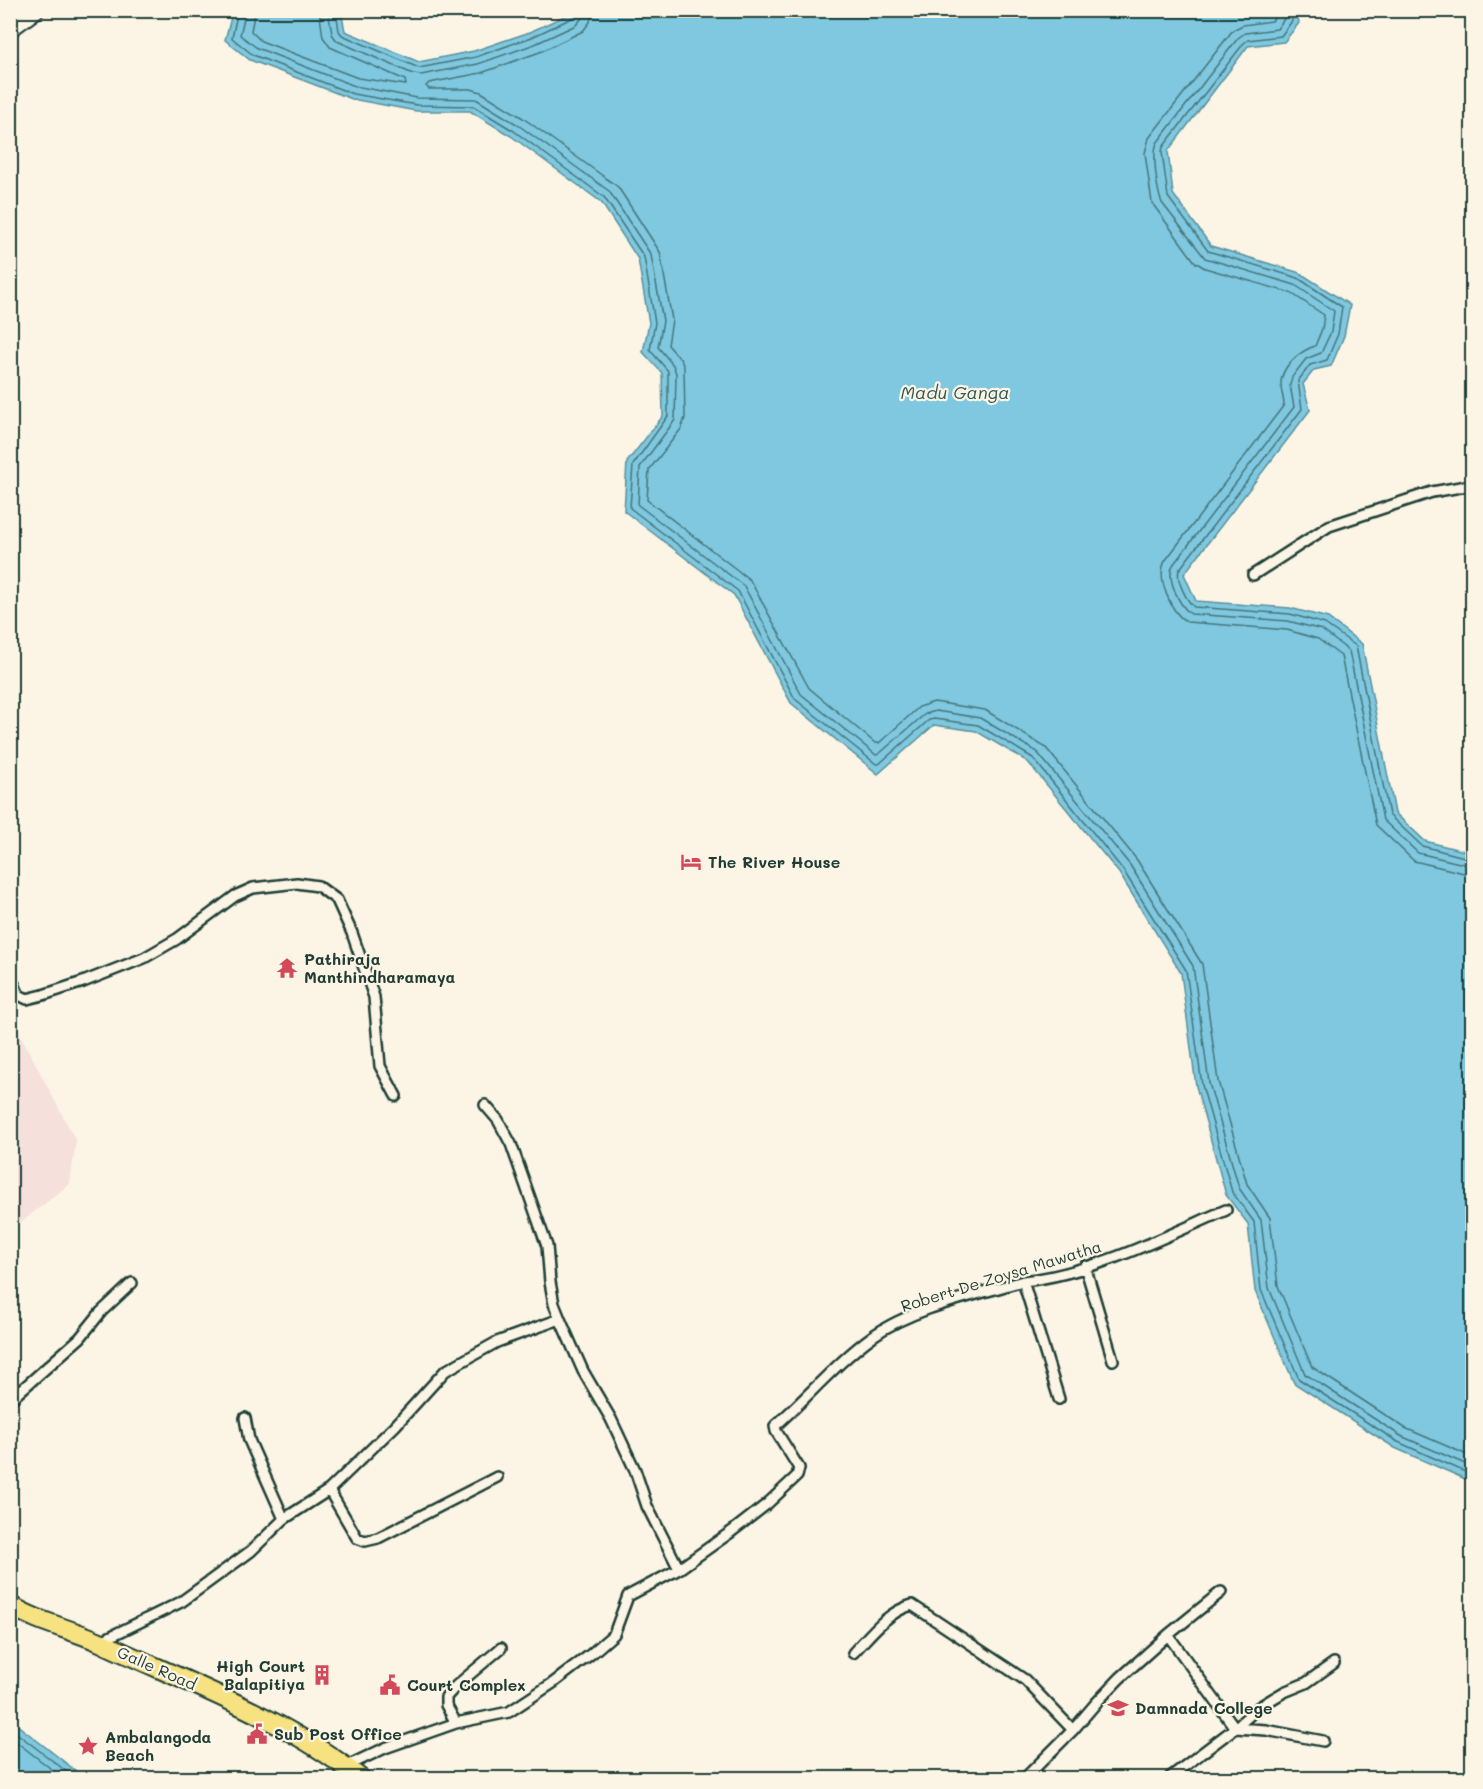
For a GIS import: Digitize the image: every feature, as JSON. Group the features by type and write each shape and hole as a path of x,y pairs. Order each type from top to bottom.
{"highway":[{"name":"Galle Road","path":"10,1605 99,1642 288,1730 360,1779"}],"street":[{"path":"10,30 37,10"},
{"path":"1253,575 1329,526 1432,492 1473,484"},
{"path":"10,976 19,995 27,999 43,995 144,958 177,939 235,896 253,888 297,883 318,886 337,900 352,933 374,998 380,1066 396,1096"},
{"path":"485,1105 498,1120 511,1144 547,1246 552,1293 560,1319 583,1371 611,1419 647,1506 679,1569"},
{"name":"Robert De Zoysa Mawatha","path":"345,1767 384,1748 456,1723 509,1712 591,1654 614,1634 628,1596 679,1569 740,1525 797,1476 799,1468 775,1426 811,1390 873,1336 909,1316 1023,1281 1041,1279 1124,1254 1226,1210"},
{"path":"1085,1266 1113,1360"},
{"path":"1023,1281 1059,1399"},
{"path":"10,1400 80,1338 101,1312 132,1283"},
{"path":"99,1642 181,1602 251,1551 284,1519 329,1490 395,1426 445,1371 497,1342 560,1319"},
{"path":"244,1418 249,1440 284,1519"},
{"path":"329,1490 357,1538 365,1540 378,1538 497,1477"},
{"path":"1025,1779 1073,1730 1096,1702 1168,1635 1221,1592"},
{"path":"853,1653 888,1618 901,1608 912,1605 1024,1680 1073,1730"},
{"path":"1168,1635 1235,1728"},
{"path":"456,1723 446,1705 446,1697 501,1648"},
{"path":"1169,1779 1259,1707 1284,1692 1306,1683 1334,1663"},
{"path":"1235,1728 1266,1730 1323,1741"}],"shaded area":[{"path":"11,1017 76,1141 70,1184 11,1230"}],"water":[{"name":"Madu Ganga","path":"233,10 341,11 345,31 419,62 474,51 530,32 575,11 1297,11 1299,23 1284,42 1248,46 1168,151 1173,194 1211,246 1300,273 1350,305 1344,336 1331,366 1314,370 1303,384 1310,410 1184,574 1196,601 1290,608 1328,618 1362,644 1395,813 1425,841 1472,853 1472,1482 1395,1448 1294,1383 1255,1291 1248,1224 1226,1195 1196,1086 1181,973 1119,873 1028,762 976,731 934,725 878,774 791,703 734,595 624,511 627,462 663,416 662,373 643,352 649,323 638,259 601,202 511,136 470,111 416,111 352,99 250,60 225,40"},
{"path":"11,1720 76,1771 84,1778 11,1778"}],"place":[{"name":"The River House","path":"691,862"},
{"name":"Pathiraja Manthindharamaya","path":"287,968"},
{"name":"High Court Balapitiya","path":"322,1675"},
{"name":"Court Complex","path":"390,1685"},
{"name":"Damnada College","path":"1118,1708"},
{"name":"Sub Post Office","path":"257,1734"},
{"name":"Ambalangoda Beach","path":"88,1746"}]}
